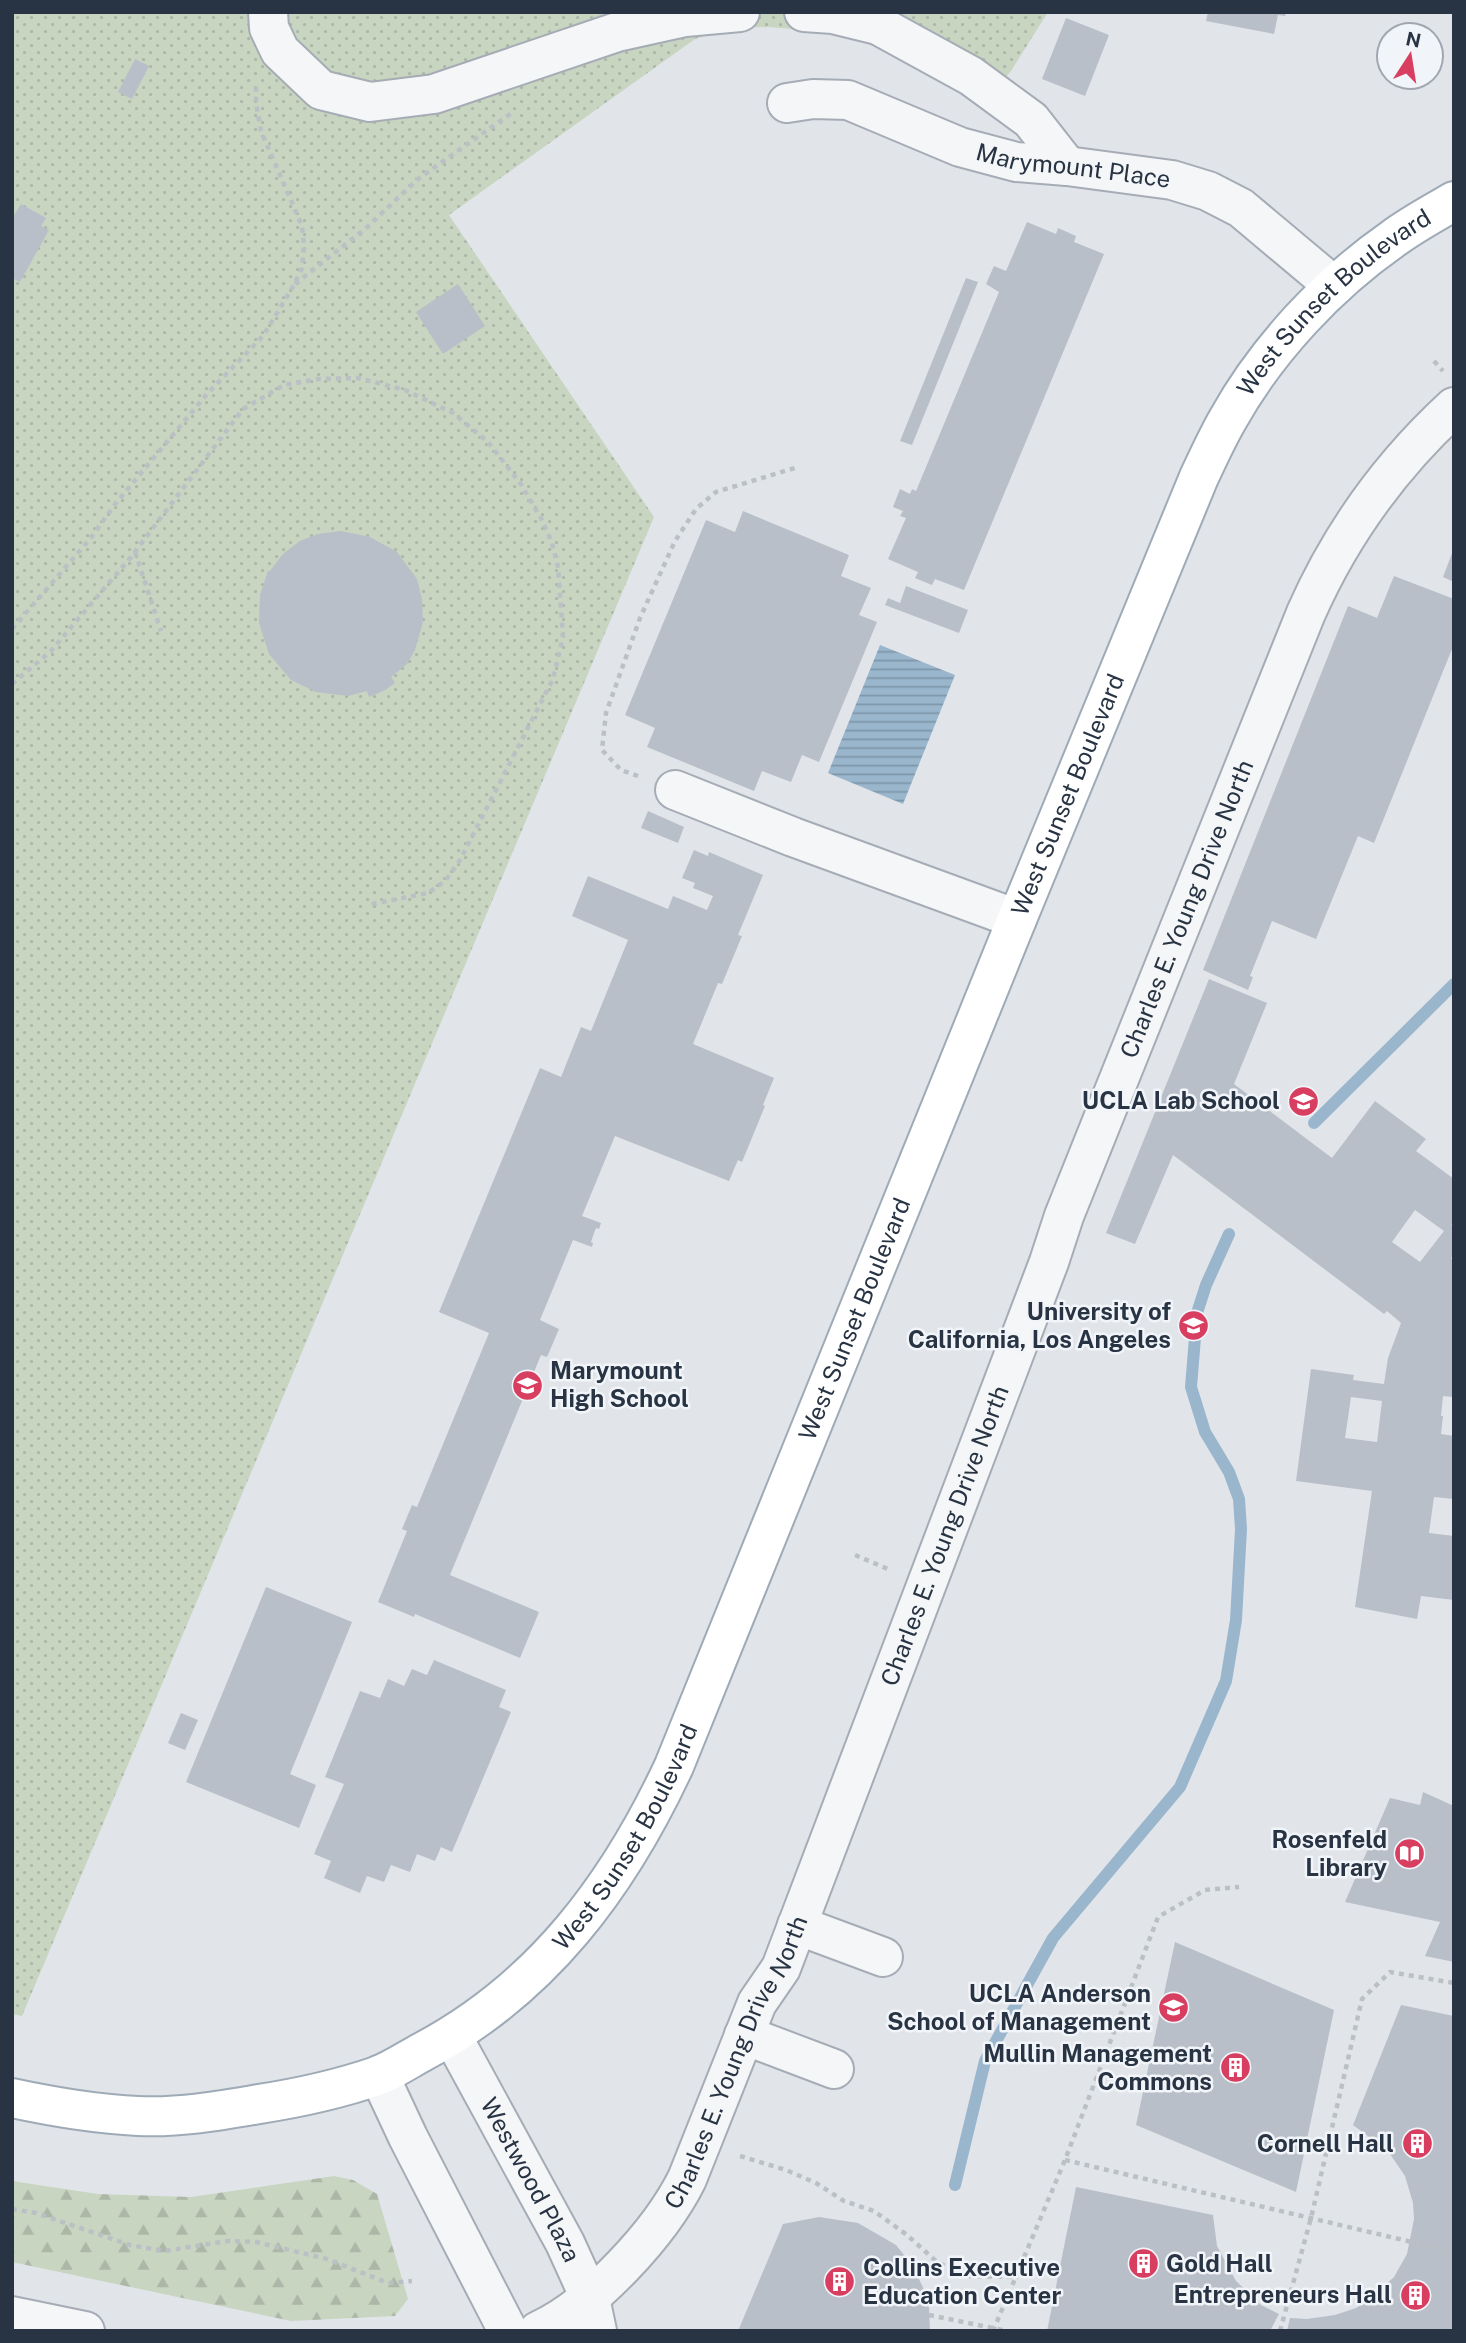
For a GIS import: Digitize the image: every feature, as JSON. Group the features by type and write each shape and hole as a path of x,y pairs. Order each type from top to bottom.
{"main road":[{"name":"West Sunset Boulevard","path":"12,2098 62,2109 140,2116 200,2114 284,2100 379,2075 452,2036 502,2000 550,1957 588,1913 652,1813 684,1741 1017,919 1199,477 1228,419 1252,381 1284,340 1334,286 1393,238 1454,201"}],"street":[{"path":"268,12 270,28 279,51 321,90 370,102 434,94 617,32 685,17 740,12"},
{"path":"804,12 833,14 878,25 971,76 1031,120 1067,166"},
{"name":"Marymount Place","path":"788,103 813,99 848,100 960,147 1016,162 1172,180 1208,191 1241,208 1334,286"},
{"name":"Charles E. Young Drive North","path":"538,2331 555,2323 594,2314 662,2222 687,2179 757,2003 781,1968 1040,1287 1064,1216 1306,613 1325,570 1354,523 1436,423 1454,407"},
{"path":"675,790 1017,919"},
{"path":"797,1925 883,1957"},
{"path":"744,2035 834,2069"},
{"name":"Westwood Plaza","path":"452,2036 565,2243 594,2314"},
{"path":"379,2075 508,2331"},
{"path":"12,2316 85,2331"}],"path":[{"path":"12,629 90,539 116,503 207,394 263,336 302,268 302,226 261,131 256,103 256,84 262,66 279,51"},
{"path":"294,285 365,229 418,179 520,106"},
{"path":"12,684 51,651 135,552 243,409 284,384 319,379 358,378 405,390 453,413 488,442 520,483 547,530 558,567 563,637 553,679 459,862 445,881 428,893 367,905"},
{"path":"675,790 621,770 602,750 606,713 640,618 675,541 696,509 716,492 798,467"},
{"path":"135,552 161,631"},
{"path":"855,1555 888,1569"},
{"path":"993,2331 1065,2160 1158,1917 1205,1890 1239,1887"},
{"path":"1280,2331 1311,2218 1362,1999 1391,1972 1454,1983"},
{"path":"735,2154 816,2183 844,2201 874,2211 907,2235 937,2262 967,2276 1018,2277"},
{"path":"1065,2160 1454,2252"},
{"path":"12,2209 36,2213 130,2245 164,2251 228,2241 256,2242 327,2259 388,2283 412,2281"},
{"path":"929,2315 1007,2331"}],"green space":[{"path":"12,12 1048,12 1011,71 983,105 882,48 829,32 768,27 732,28 695,39 449,215 654,517 22,2016 12,2014"},
{"path":"334,2176 353,2180 377,2194 408,2299 395,2316 291,2321 12,2262 12,2181 98,2194 191,2197"}],"water":[{"path":"880,645 955,675 903,804 828,773"}],"building":[{"path":"1208,12 1286,12 1285,16 1278,15 1274,34 1206,21"},
{"path":"1066,18 1109,35 1085,96 1042,79"},
{"path":"135,59 149,66 132,99 118,92"},
{"path":"21,204 46,218 41,226 49,230 20,282 12,278 12,219"},
{"path":"1027,222 1056,234 1058,228 1076,236 1074,242 1104,254 964,590 935,579 932,585 915,578 918,572 888,559 906,518 900,516 903,511 893,507 900,489 910,494 912,489 916,491 999,292 986,284 994,266 1006,271"},
{"path":"966,278 978,282 912,445 900,441"},
{"path":"458,284 485,326 443,354 416,312"},
{"path":"743,511 849,555 841,576 871,588 859,615 877,622 819,762 802,755 791,782 762,771 754,791 647,747 655,728 625,715 706,520 735,532"},
{"path":"341,531 370,537 397,552 417,579 422,599 423,622 415,650 407,664 391,677 395,683 369,697 367,691 348,696 316,692 291,680 269,654 259,623 260,595 268,571 283,554 300,541 318,534"},
{"path":"1454,548 1454,582 1443,577"},
{"path":"1394,576 1454,599 1454,644 1374,843 1358,836 1316,939 1272,921 1250,976 1253,977 1248,990 1203,970 1348,606 1377,618"},
{"path":"906,586 968,610 959,633 885,605 888,598 900,603"},
{"path":"648,811 684,827 678,843 641,828"},
{"path":"694,850 708,856 709,852 763,875 738,935 742,936 722,984 718,983 693,1044 774,1078 742,1162 738,1160 729,1181 615,1136 582,1216 601,1223 599,1229 596,1228 594,1233 592,1247 573,1240 540,1320 559,1329 547,1357 541,1355 450,1575 539,1612 520,1658 415,1614 414,1617 378,1602 407,1531 402,1529 412,1505 417,1507 489,1333 439,1312 540,1068 561,1077 581,1027 591,1031 628,940 572,916 588,876 668,909 673,896 707,910 713,896 693,888 695,883 682,878"},
{"path":"1209,979 1267,1003 1234,1084 1332,1158 1375,1101 1426,1139 1416,1151 1454,1179 1454,1222 1451,1225 1454,1227 1454,1254 1451,1258 1454,1261 1454,1397 1443,1396 1441,1434 1454,1436 1454,1499 1434,1497 1429,1533 1454,1536 1454,1600 1421,1596 1417,1619 1355,1607 1372,1491 1296,1481 1311,1369 1354,1375 1353,1380 1384,1384 1388,1358 1401,1323 1387,1311 1384,1314 1173,1155 1135,1244 1106,1233","holes":["1415,1210 1444,1231 1420,1262 1392,1242","1351,1397 1382,1401 1377,1442 1345,1438"]},
{"path":"266,1587 352,1622 290,1774 316,1785 299,1828 186,1782"},
{"path":"434,1660 506,1690 499,1707 511,1712 452,1852 441,1847 435,1861 417,1854 410,1872 391,1865 384,1882 367,1876 360,1893 324,1878 331,1861 314,1854 344,1784 325,1777 360,1691 380,1698 388,1679 404,1686 412,1669 427,1675"},
{"path":"181,1713 198,1720 185,1750 168,1743"},
{"name":"Rosenfeld Library","path":"1423,1792 1454,1806 1454,1962 1425,1956 1440,1922 1345,1902 1390,1798 1420,1805"},
{"name":"Mullin Management Commons","path":"1175,1942 1334,2010 1296,2192 1136,2125"},
{"name":"Cornell Hall","path":"1401,2005 1454,2016 1454,2331 1287,2331 1290,2318 1307,2319 1335,2315 1369,2300 1394,2277 1407,2254 1414,2219 1413,2203 1405,2176 1388,2151 1353,2125"},
{"name":"Gold Hall","path":"1076,2187 1213,2215 1217,2246 1236,2281 1261,2305 1279,2314 1270,2331 1047,2331"},
{"name":"Collins Executive Education Center","path":"819,2217 858,2223 896,2245 913,2266 925,2292 930,2331 738,2331 783,2224"}],"waterway":[{"path":"1314,1123 1454,984"},
{"path":"955,2185 985,2061 1053,1938 1180,1787 1226,1681 1236,1620 1241,1529 1239,1499 1229,1472 1205,1432 1191,1387 1197,1313 1206,1285 1229,1234"}],"place":[{"name":"UCLA Lab School","path":"1303,1101"},
{"name":"University of California, Los Angeles","path":"1194,1326"},
{"name":"Marymount High School","path":"527,1385"},
{"name":"Rosenfeld Library","path":"1410,1854"},
{"name":"UCLA Anderson School of Management","path":"1174,2008"},
{"name":"Mullin Management Commons","path":"1235,2068"},
{"name":"Cornell Hall","path":"1417,2144"},
{"name":"Gold Hall","path":"1143,2264"},
{"name":"Collins Executive Education Center","path":"840,2282"},
{"name":"Entrepreneurs Hall","path":"1415,2295"}]}
